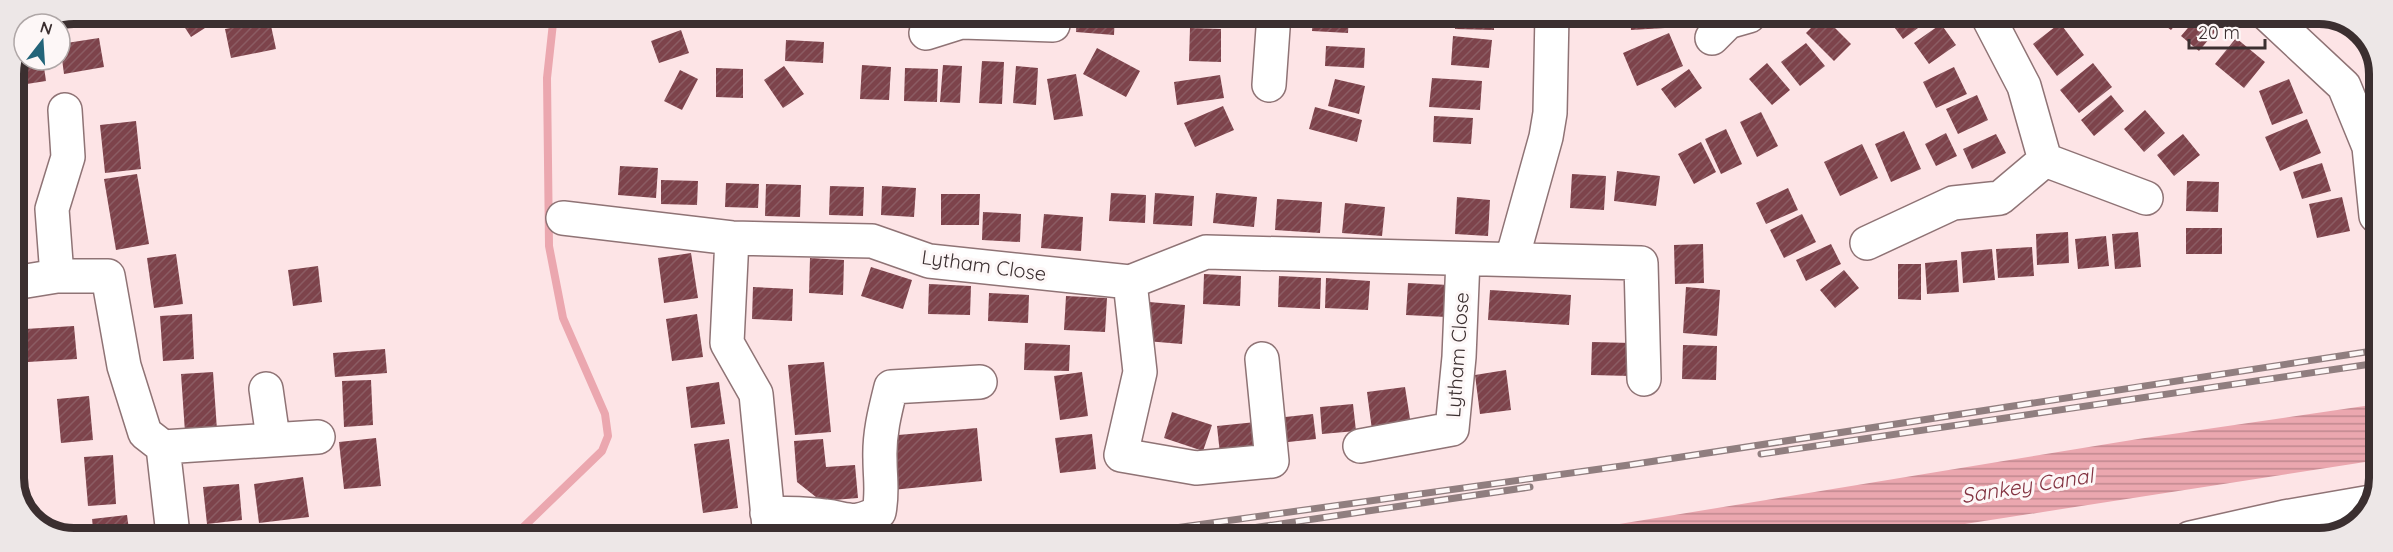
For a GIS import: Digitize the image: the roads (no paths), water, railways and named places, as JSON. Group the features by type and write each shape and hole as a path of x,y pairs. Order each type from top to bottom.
{"street":[{"path":"926,33 955,24"},
{"path":"1048,24 1053,25"},
{"path":"1269,85 1273,24"},
{"path":"1512,259 1546,137 1550,113 1552,24"},
{"path":"1993,24 2024,86 2045,160"},
{"path":"2278,24 2344,86 2369,147"},
{"path":"57,276 52,209 68,157 64,110"},
{"path":"2045,160 2146,198"},
{"path":"1867,243 1953,203 2000,198 2045,160"},
{"name":"Lytham Close","path":"563,218 732,238 872,241 929,261 1130,282 1206,252 1641,263 1644,379"},
{"path":"732,238 727,343 756,394 768,520 825,516 846,522 867,519 879,512 883,491 880,458 882,421 891,387 980,382"},
{"name":"Lytham Close","path":"1360,446 1452,429 1459,357 1463,259"},
{"path":"24,281 57,276 108,276 124,366 146,433 163,447 172,526"},
{"path":"1130,282 1140,372 1120,455 1196,468 1272,460 1262,359"},
{"path":"266,389 273,438"},
{"path":"163,447 273,438 318,437"},
{"path":"2235,528 2362,504"}],"water":[{"name":"Sankey Canal","path":"2369,405 2369,461 1939,528 1595,528 2138,439"}],"waterway":[{"path":"522,528 602,451 608,436 605,414 563,318 549,246 547,78 553,24"}],"railway":[{"path":"1175,528 1629,465 2369,352"},
{"path":"1761,454 2369,364"},
{"path":"1253,528 1530,487"}]}
